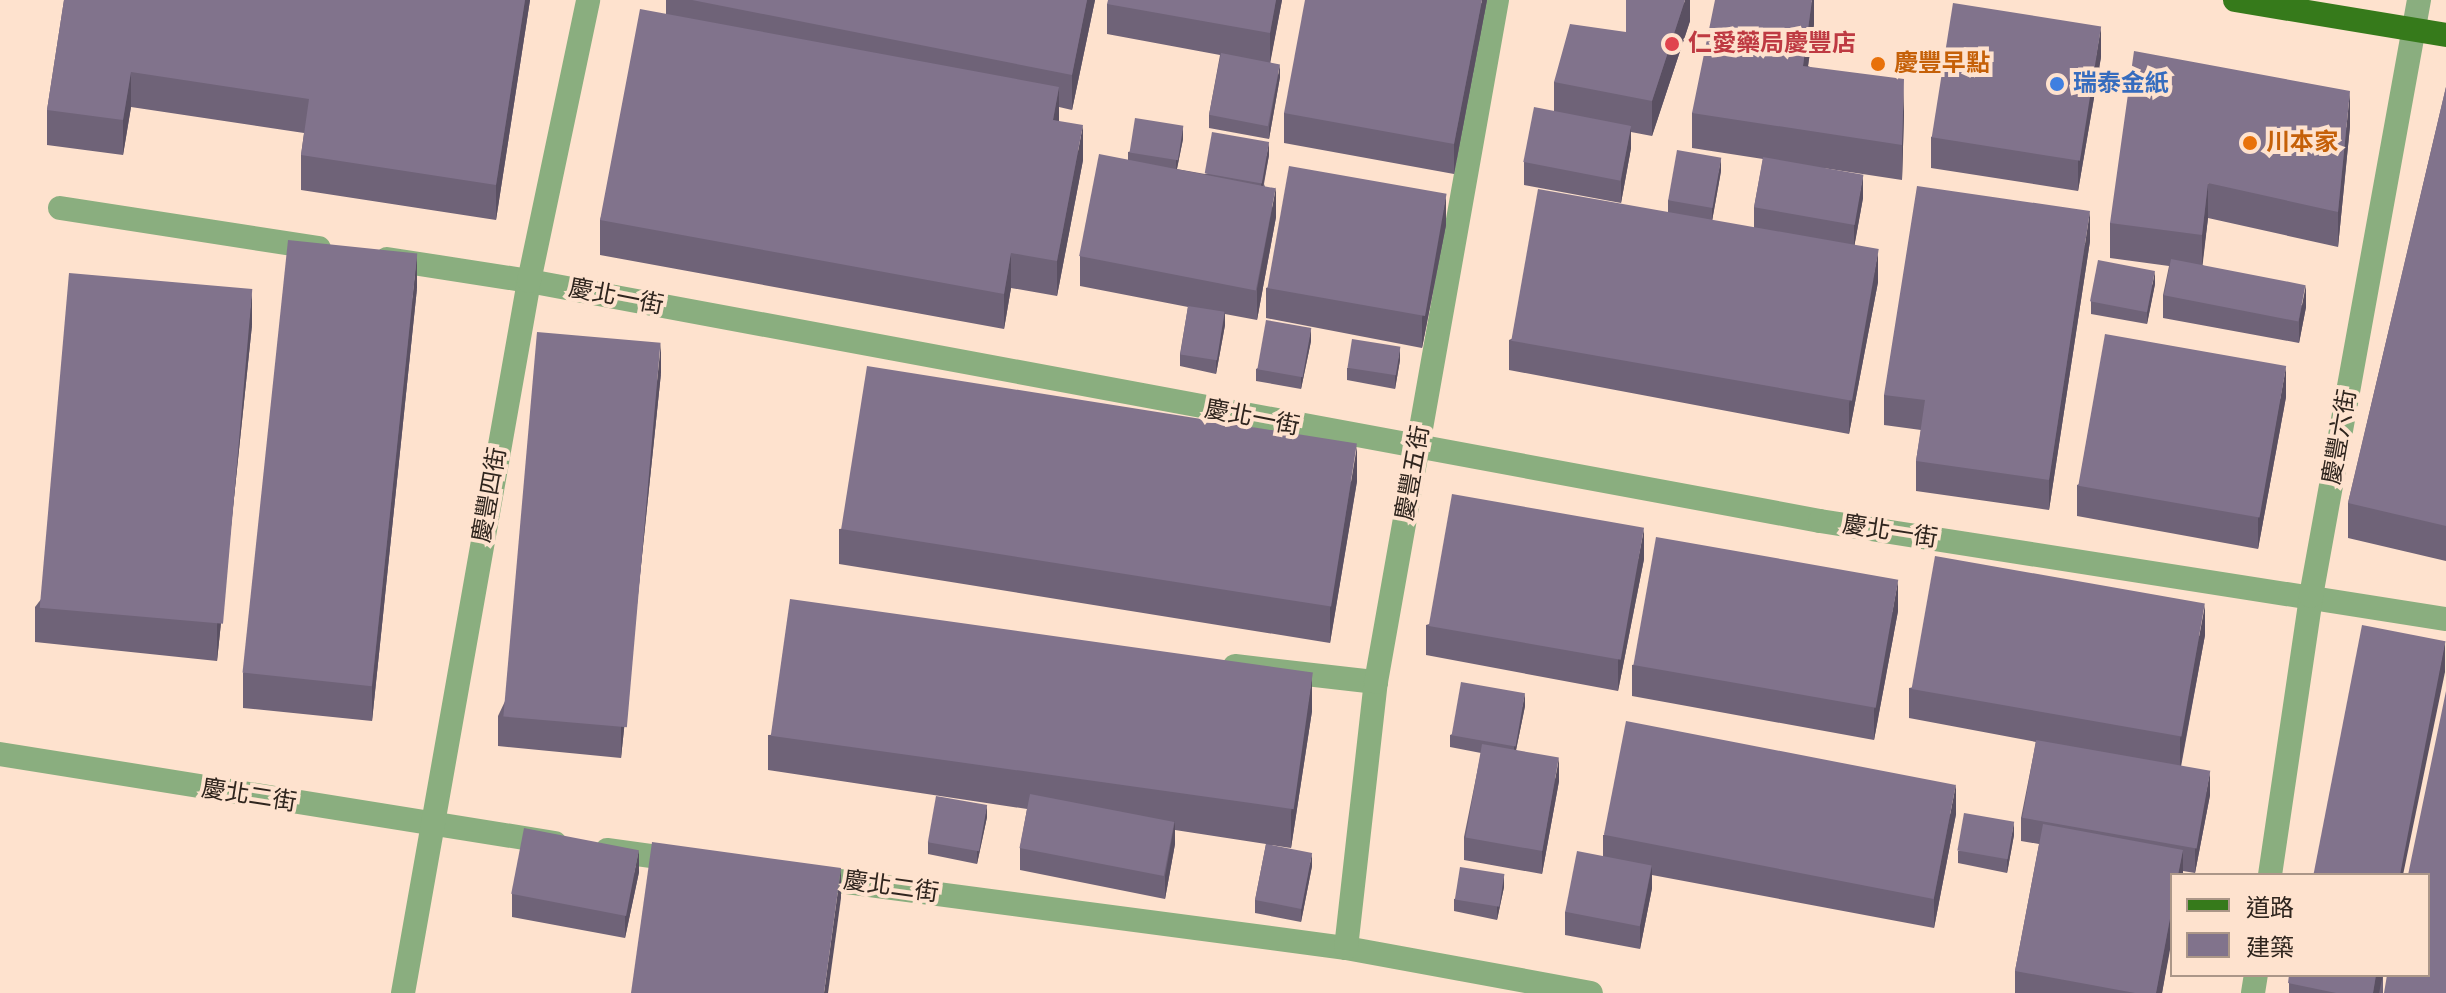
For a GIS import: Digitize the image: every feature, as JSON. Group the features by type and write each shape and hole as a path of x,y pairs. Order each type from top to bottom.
{"main road":[{"path":"2235,0 2446,35"}],"street":[{"name":"慶豐四街","path":"403,993 429,826 529,281 588,0"},
{"name":"慶豐五街","path":"1346,948 1376,682 1497,0"},
{"name":"慶豐六街","path":"2270,873 2311,596 2419,0"},
{"name":"慶北一街","path":"60,208 529,281 1417,449 1820,521 2446,619"},
{"path":"1202,662 1376,682"},
{"name":"慶北二街","path":"0,754 429,826 713,864"},
{"name":"慶北二街","path":"777,872 1346,948 1591,993"}],"building":[{"path":"64,0 525,0 496,185 301,155 309,99 131,72 123,120 47,110"},
{"path":"692,0 1087,0 1072,75"},
{"path":"1108,0 1276,0 1270,33 1107,4"},
{"path":"1305,0 1482,0 1454,144 1284,113"},
{"path":"1626,0 1685,0 1652,101 1554,82 1570,24 1626,32"},
{"path":"1715,0 1812,0 1803,66 1904,79 1902,145 1692,113"},
{"path":"1953,3 2101,26 2080,161 1932,137"},
{"path":"640,9 1059,87 1053,120 1083,125 1057,261 1011,253 1004,294 600,220"},
{"path":"2134,51 2350,91 2338,212 2208,183 2202,235 2110,223"},
{"path":"1221,53 1280,64 1268,126 1209,115"},
{"path":"2446,87 2446,526 2348,503"},
{"path":"1534,107 1631,126 1620,181 1523,162"},
{"path":"1135,118 1183,126 1178,160 1130,153"},
{"path":"1212,132 1269,142 1262,183 1205,173"},
{"path":"1677,150 1721,158 1712,208 1668,200"},
{"path":"1099,154 1276,188 1256,290 1079,256"},
{"path":"1763,157 1863,175 1855,225 1754,207"},
{"path":"1289,166 1447,194 1425,316 1267,288"},
{"path":"1917,186 2090,211 2049,480 1916,461 1925,400 1884,395"},
{"path":"1538,189 1879,249 1852,401 1511,341"},
{"path":"288,240 417,254 372,686 243,673"},
{"path":"2171,259 2305,285 2298,321 2164,295"},
{"path":"2098,260 2155,271 2147,312 2090,301"},
{"path":"69,273 252,289 223,624 40,608"},
{"path":"1188,306 1225,312 1217,360 1180,354"},
{"path":"1266,320 1311,328 1303,377 1257,369"},
{"path":"537,332 661,343 627,727 503,717"},
{"path":"2105,334 2286,366 2259,518 2078,486"},
{"path":"1352,339 1400,347 1396,375 1347,368"},
{"path":"867,366 1357,444 1331,607 841,529"},
{"path":"1452,494 1644,528 1621,660 1429,626"},
{"path":"1656,537 1898,580 1876,708 1633,665"},
{"path":"1935,556 2205,604 2181,737 1912,689"},
{"path":"790,599 1313,672 1294,809 771,736"},
{"path":"2362,625 2445,641 2400,873 2314,873"},
{"path":"1461,682 1525,693 1516,746 1452,735"},
{"path":"2446,691 2446,993 2384,993 2387,977 2430,977 2430,873 2408,873"},
{"path":"1626,721 1956,785 1934,899 1604,835"},
{"path":"2036,740 2210,771 2197,849 2022,818"},
{"path":"1482,744 1559,758 1542,851 1466,838"},
{"path":"1030,794 1174,822 1164,876 1020,848"},
{"path":"936,796 987,805 979,851 928,842"},
{"path":"1964,813 2014,822 2008,859 1957,850"},
{"path":"2043,824 2183,850 2178,873 2170,873 2170,919 2156,993 2135,993 2015,971"},
{"path":"524,828 639,850 626,916 511,894"},
{"path":"652,842 841,868 824,993 631,993"},
{"path":"1266,844 1312,853 1301,909 1255,900"},
{"path":"1577,851 1652,866 1640,926 1565,912"},
{"path":"1460,867 1504,874 1499,907 1455,900"},
{"path":"2289,977 2376,977 2373,993 2336,993 2288,983"}],"place":[{"name":"仁愛藥局慶豐店","path":"1672,44"},
{"name":"慶豐早點","path":"1878,64"},
{"name":"瑞泰金紙","path":"2057,84"},
{"name":"川本家","path":"2250,143"}]}
